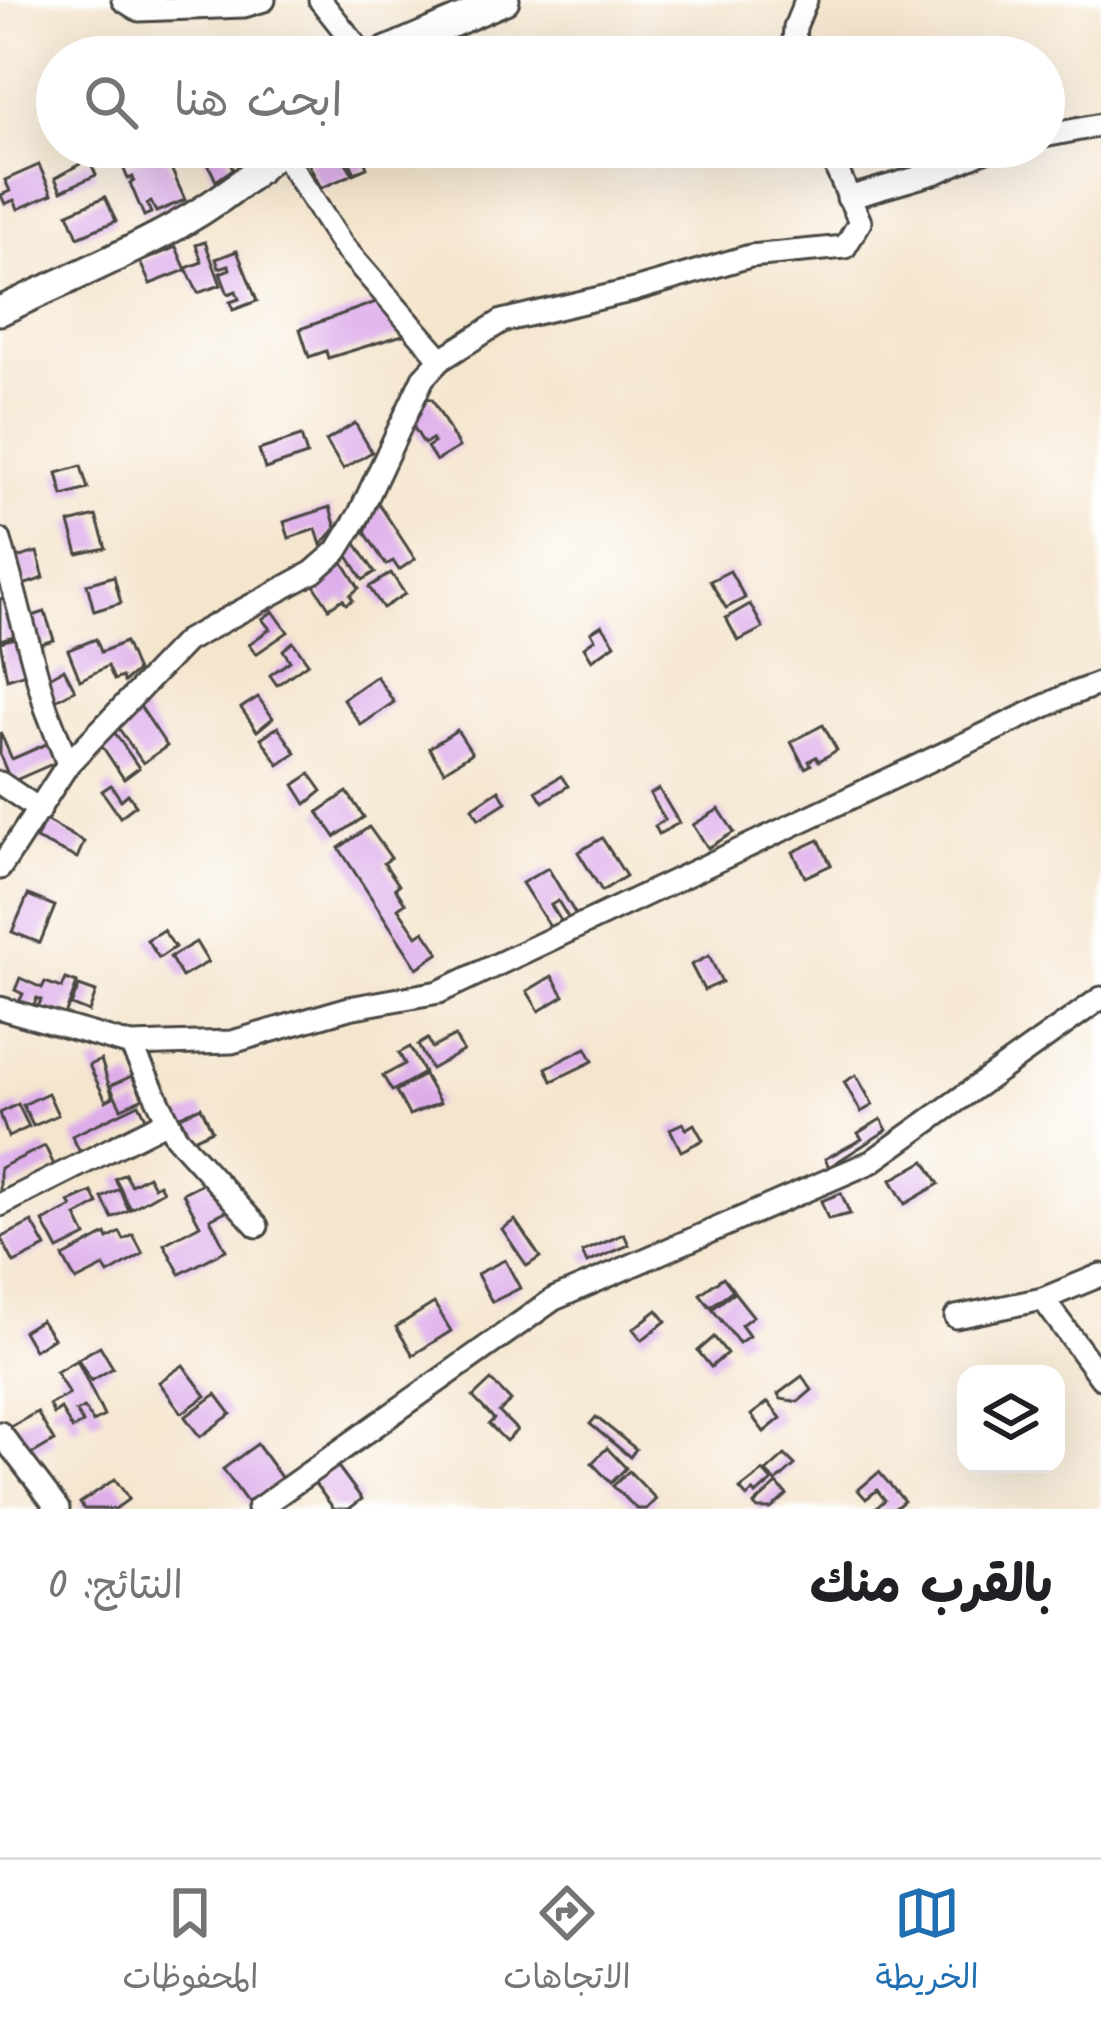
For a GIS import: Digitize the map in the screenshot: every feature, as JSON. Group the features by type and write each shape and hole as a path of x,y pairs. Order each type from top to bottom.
{"main road":[{"path":"419,36 505,0"},
{"path":"0,311 209,209 261,168"}],"street":[{"path":"123,0 140,10 244,6 264,0"},
{"path":"320,0 351,36"},
{"path":"794,36 806,0"},
{"path":"1065,132 1101,125"},
{"path":"294,168 342,245 442,359"},
{"path":"0,868 68,764 186,641 313,572 337,551 423,379 442,359 502,321 750,256 844,247 860,222 836,168"},
{"path":"848,198 946,168"},
{"path":"0,540 46,708 68,764"},
{"path":"0,1008 131,1045 232,1042 350,1008 439,992 1101,683"},
{"path":"0,783 40,809"},
{"path":"258,1509 554,1299 871,1162 1101,998"},
{"path":"131,1045 176,1137 257,1226"},
{"path":"0,1205 167,1121"},
{"path":"956,1317 1043,1299 1101,1275"},
{"path":"1043,1299 1101,1378"},
{"path":"0,1433 58,1509"}],"building":[{"path":"36,166 52,194 18,209 14,200 5,204 1,195 10,191 5,180"},
{"path":"73,168 93,168 96,175 61,191 55,178"},
{"path":"123,168 171,168 185,200 156,212 151,202 147,204 151,213 144,216 130,183 133,177 128,179"},
{"path":"210,168 233,168 233,169 216,181"},
{"path":"311,168 349,168 353,174 321,188"},
{"path":"105,197 116,221 78,237 68,213"},
{"path":"205,242 221,285 198,293 186,268 202,262 196,245"},
{"path":"176,247 186,270 150,284 140,262"},
{"path":"237,251 257,301 233,310 230,302 239,299 236,291 228,294 220,273 230,269 229,265 219,268 216,259"},
{"path":"376,302 406,334 328,358 326,351 309,357 300,329"},
{"path":"426,398 432,399 459,447 436,461 427,447 434,443 432,439 424,444 410,421"},
{"path":"355,423 372,452 343,469 326,441"},
{"path":"301,436 307,455 265,469 259,450"},
{"path":"81,466 88,489 63,496 57,473"},
{"path":"377,501 415,559 399,570 393,561 386,565 365,532"},
{"path":"330,507 336,528 321,545 316,529 289,538 284,522"},
{"path":"96,516 106,548 78,554 69,523"},
{"path":"353,539 375,572 363,580 345,551"},
{"path":"37,552 44,578 23,585 16,558"},
{"path":"342,561 359,588 350,595 353,600 346,604 343,599 329,608 312,582"},
{"path":"730,571 745,598 726,608 710,581"},
{"path":"391,573 405,594 383,608 369,587"},
{"path":"114,576 121,603 94,611 87,584"},
{"path":"10,596 21,634 0,640 0,599"},
{"path":"750,604 763,628 738,641 726,618"},
{"path":"273,611 288,632 256,654 249,644 270,629 262,619"},
{"path":"45,612 54,640 34,646 26,618"},
{"path":"602,625 615,644 592,660 584,647 595,639 591,632"},
{"path":"22,636 32,671 7,679 0,642"},
{"path":"96,639 101,652 125,642 137,671 124,682 122,677 114,680 108,666 80,680 68,650"},
{"path":"293,642 308,663 277,685 270,675 290,661 283,650"},
{"path":"64,669 75,690 53,701 42,681"},
{"path":"376,676 394,702 361,725 343,699"},
{"path":"258,697 273,718 257,731 241,708"},
{"path":"138,703 167,746 143,763 113,720"},
{"path":"823,725 837,750 819,761 816,757 805,768 791,742"},
{"path":"278,727 296,753 279,765 261,738"},
{"path":"457,730 472,753 444,771 429,748"},
{"path":"0,732 12,759 51,742 59,761 11,782 0,755"},
{"path":"115,733 139,768 124,779 100,743"},
{"path":"310,774 322,791 306,804 294,785"},
{"path":"561,776 568,786 543,802 536,791"},
{"path":"111,785 121,800 128,794 136,805 120,817 102,791"},
{"path":"659,789 679,823 659,834 655,826 665,820 650,794"},
{"path":"499,790 506,802 479,819 472,808"},
{"path":"347,792 364,817 335,837 318,812"},
{"path":"719,809 734,832 708,848 693,825"},
{"path":"45,820 84,842 77,858 36,839"},
{"path":"369,827 391,858 384,863 405,903 398,908 417,936 424,931 439,953 417,968 339,848"},
{"path":"602,838 626,876 602,891 578,852"},
{"path":"819,840 831,865 805,877 793,852"},
{"path":"548,868 576,915 569,919 558,901 551,905 561,921 550,927 522,883"},
{"path":"28,895 55,906 40,943 12,932"},
{"path":"163,930 175,947 159,958 147,940"},
{"path":"196,942 208,962 182,977 170,957"},
{"path":"709,956 722,982 704,990 691,965"},
{"path":"552,976 564,996 539,1011 527,991"},
{"path":"20,978 42,988 45,982 62,988 66,979 77,983 64,1018 38,1007 41,1000 37,998 31,1010 18,1004 23,994 15,990"},
{"path":"79,986 96,992 89,1012 71,1005"},
{"path":"455,1036 463,1051 431,1069 418,1045 428,1039 432,1048"},
{"path":"410,1047 424,1073 392,1091 383,1076 405,1064 399,1053"},
{"path":"586,1048 593,1061 552,1081 546,1068"},
{"path":"101,1060 113,1097 106,1101 89,1065"},
{"path":"424,1075 440,1103 409,1115 396,1091"},
{"path":"856,1075 873,1105 861,1112 844,1082"},
{"path":"132,1076 143,1098 121,1108 110,1086"},
{"path":"48,1093 58,1115 33,1126 23,1105"},
{"path":"18,1104 29,1127 8,1137 0,1113"},
{"path":"139,1104 149,1124 82,1156 72,1136"},
{"path":"201,1107 212,1130 191,1140 180,1116"},
{"path":"881,1119 887,1130 829,1167 825,1159 862,1139 858,1133"},
{"path":"683,1123 686,1129 694,1124 703,1140 681,1151 670,1129"},
{"path":"45,1146 55,1167 0,1194 0,1168"},
{"path":"925,1161 939,1184 905,1204 891,1180"},
{"path":"125,1174 131,1185 148,1176 163,1191 131,1209 115,1179"},
{"path":"209,1180 234,1207 210,1219 226,1250 180,1274 164,1244 200,1225 183,1193"},
{"path":"119,1189 129,1210 112,1218 102,1198"},
{"path":"92,1192 98,1204 76,1216 86,1236 58,1250 43,1222"},
{"path":"841,1193 850,1214 828,1219 821,1201"},
{"path":"515,1220 540,1257 527,1266 502,1229"},
{"path":"32,1222 46,1247 14,1263 1,1238"},
{"path":"120,1232 124,1240 133,1235 143,1254 108,1274 104,1267 76,1281 63,1257 106,1234 108,1239"},
{"path":"624,1234 629,1245 587,1263 582,1252"},
{"path":"505,1260 520,1288 492,1302 477,1274"},
{"path":"723,1277 733,1290 710,1307 700,1294"},
{"path":"734,1292 753,1316 741,1325 749,1336 739,1343 712,1309"},
{"path":"434,1303 451,1331 413,1355 396,1327"},
{"path":"657,1310 666,1321 642,1340 633,1329"},
{"path":"41,1320 53,1338 34,1350 23,1331"},
{"path":"714,1337 727,1353 711,1367 698,1351"},
{"path":"100,1346 113,1368 91,1381 78,1359"},
{"path":"77,1360 104,1416 93,1422 84,1408 76,1412 83,1423 72,1429 61,1409 54,1414 49,1405 69,1394 56,1372"},
{"path":"183,1365 206,1396 182,1413 159,1382"},
{"path":"802,1376 812,1390 798,1402 781,1399 778,1394"},
{"path":"491,1380 511,1401 499,1412 517,1430 506,1441 489,1424 494,1419 473,1397"},
{"path":"216,1394 231,1414 200,1437 185,1417"},
{"path":"768,1402 781,1418 764,1432 751,1415"},
{"path":"37,1412 54,1441 25,1458 7,1429"},
{"path":"596,1417 636,1449 630,1457 590,1424"},
{"path":"257,1444 283,1480 249,1505 223,1469"},
{"path":"607,1448 626,1468 611,1483 592,1463"},
{"path":"785,1455 795,1465 776,1482 766,1472"},
{"path":"336,1464 362,1499 349,1509 334,1509 313,1481"},
{"path":"629,1471 656,1499 646,1509 637,1509 613,1486"},
{"path":"763,1471 772,1481 747,1497 740,1489"},
{"path":"879,1472 904,1501 894,1509 875,1509 885,1500 877,1490 866,1499 858,1490"},
{"path":"115,1479 129,1499 115,1509 84,1509 80,1503"},
{"path":"777,1484 787,1495 771,1509 758,1509 754,1505"}]}
